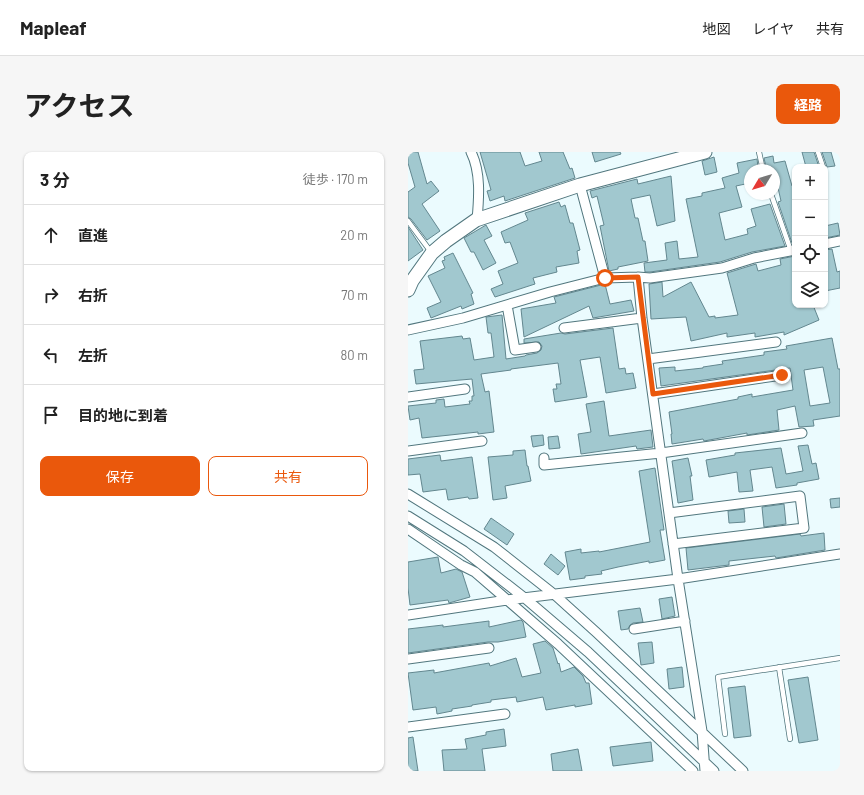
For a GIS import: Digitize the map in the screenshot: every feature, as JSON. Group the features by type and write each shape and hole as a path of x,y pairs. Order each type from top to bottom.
{"street":[{"path":"471,152 477,169 477,220"},
{"path":"408,290 412,281 432,253 446,241 477,220 580,185 677,155 705,152"},
{"path":"580,185 605,278"},
{"path":"828,243 840,241"},
{"path":"408,330 463,318 605,278 650,278 722,268 754,258 792,250"},
{"path":"638,277 642,318 673,544 702,731 705,767"},
{"path":"507,305 515,350 536,347"},
{"path":"564,328 642,318"},
{"path":"648,359 776,342"},
{"path":"653,394 782,375"},
{"path":"408,397 465,389"},
{"path":"544,458 544,465 661,453 802,433"},
{"path":"408,451 482,441"},
{"path":"408,494 494,547 555,595 744,771"},
{"path":"669,513 800,496 804,528 673,544"},
{"path":"408,516 464,551 526,599 588,652 705,767 714,771"},
{"path":"408,530 413,536 475,572 558,644 693,771"},
{"path":"408,615 840,554"},
{"path":"634,629 685,621"},
{"path":"408,659 489,648"},
{"path":"408,727 505,714"}],"lane":[{"path":"759,152 762,164"},
{"path":"818,152 822,164"},
{"path":"773,200 792,247"},
{"path":"408,221 432,253"},
{"path":"725,734 718,676 840,658"},
{"path":"779,668 790,739"}],"building":[{"path":"408,152 418,152 427,184 431,181 439,191 422,204 440,231 427,240 408,217 408,192 415,187 408,163"},
{"path":"480,152 520,152 525,166 542,161 539,152 563,152 570,169 572,168 575,178 505,201 504,196 490,201 487,191 491,190"},
{"path":"592,152 620,152 621,154 595,162"},
{"path":"802,152 814,152 818,164 805,164"},
{"path":"822,152 831,152 835,166 828,167 828,164 826,164"},
{"path":"773,156 774,163 785,161 792,186 792,243 778,202 781,201 780,164 765,164 764,158"},
{"path":"714,157 717,172 705,175 702,161"},
{"path":"757,159 758,164 744,164 744,184 736,186 742,207 719,213 725,240 748,234 747,229 756,226 751,209 770,204 785,246 752,252 720,262 645,272 644,263 667,260 665,243 677,241 679,259 698,257 686,199 702,196 702,193 725,188 722,178 739,173 737,163"},
{"path":"671,176 675,221 657,226 650,195 631,199 635,218 638,218 643,241 645,241 648,261 618,267 618,269 609,271 600,226 604,225 597,196 592,198 590,191 637,179 638,184"},
{"path":"559,202 561,207 565,205 570,223 573,223 580,250 577,251 579,263 556,267 557,272 533,278 535,284 495,297 491,289 503,284 498,271 518,263 510,242 505,243 501,232 528,220 525,213"},
{"path":"838,223 840,235 828,237 828,225"},
{"path":"486,225 492,236 484,240 496,263 483,270 474,252 471,252 464,238"},
{"path":"408,227 423,250 408,261"},
{"path":"832,249 837,272 840,271 840,288 828,290 828,272 828,250"},
{"path":"453,253 473,293 471,294 474,304 462,309 461,306 431,318 427,308 441,302 428,276 445,268 442,261 445,260 444,257"},
{"path":"792,257 792,308 814,308 819,320 784,335 784,332 755,337 755,333 727,337 727,333 691,341 686,317 651,319 649,284 662,282 663,297 691,282 709,317 715,316 715,318 738,315 727,273 756,264 758,271 781,265 780,259"},
{"path":"605,284 610,304 631,300 634,311 593,318 589,306 524,337 521,309 556,303 554,297"},
{"path":"502,315 506,359 537,353 541,350 542,346 539,342 524,343 524,339 561,333 565,334 613,328 619,369 625,368 626,374 633,373 636,388 606,393 600,357 580,360 587,397 555,402 553,389 557,389 556,384 561,384 558,363 481,374 485,392 489,391 494,432 478,434 478,432 422,438 419,418 410,420 408,406 436,403 436,400 444,399 445,407 470,404 469,401 472,401 472,396 474,396 472,379 416,384 414,370 424,369 420,341 462,336 463,339 470,338 474,360 494,357 491,333 488,333 486,317"},
{"path":"832,338 838,369 840,369 840,416 813,420 814,426 799,427 795,406 777,410 779,430 672,444 669,412 738,399 738,397 752,394 752,397 793,390 790,368 661,386 659,368 675,367 675,371 703,368 723,364 722,361 764,355 764,352 787,349 786,346","holes":["823,367 830,403 810,406 804,370"]},
{"path":"604,401 609,436 651,430 653,447 637,449 636,446 581,454 578,434 591,432 586,404"},
{"path":"543,435 544,445 533,447 531,436"},
{"path":"558,436 560,448 549,449 548,437"},
{"path":"808,445 812,464 816,463 819,479 797,483 797,485 776,488 772,467 750,470 753,491 739,492 737,472 709,477 706,460 735,455 735,453 781,448 786,474 803,471 798,446"},
{"path":"525,450 531,481 505,486 507,498 493,500 488,457 513,455 513,451"},
{"path":"440,455 441,461 472,457 478,498 469,499 468,497 448,500 446,489 423,492 420,474 408,475 408,459"},
{"path":"688,458 692,476 690,476 693,500 678,503 672,461"},
{"path":"655,468 664,530 660,530 665,560 649,563 649,561 618,567 601,571 602,574 570,580 565,552 581,549 581,553 599,552 650,542 639,471"},
{"path":"840,498 840,507 831,508 830,499"},
{"path":"784,504 786,524 764,527 762,507"},
{"path":"744,509 745,522 729,523 728,511"},
{"path":"491,518 514,534 507,545 484,529"},
{"path":"824,533 825,550 776,558 775,556 729,561 729,565 688,570 686,548 800,534 801,536"},
{"path":"551,554 565,566 558,575 544,564"},
{"path":"438,557 441,573 456,569 462,572 470,597 449,603 448,600 410,605 408,588 408,562"},
{"path":"672,597 675,616 662,619 659,599"},
{"path":"640,608 643,622 633,623 628,629 621,630 618,611"},
{"path":"521,620 523,622 526,637 408,653 408,629 443,625 443,627 489,621 489,627"},
{"path":"545,641 553,648 561,672 574,667 583,676 586,683 589,683 592,704 575,707 575,705 546,710 543,697 517,702 516,697 491,700 491,702 452,709 452,711 437,714 436,707 413,710 408,673 434,670 434,673 489,663 490,666 516,658 522,677 541,673 533,644"},
{"path":"652,642 654,663 641,665 638,643"},
{"path":"682,667 684,687 669,689 667,669"},
{"path":"808,677 818,740 799,743 788,680"},
{"path":"745,686 751,736 734,738 728,688"},
{"path":"504,729 506,746 482,749 485,771 444,771 442,750 467,749 465,739 486,735 486,732"},
{"path":"413,737 418,771 408,771 408,738"},
{"path":"651,742 653,761 613,766 610,747"},
{"path":"578,749 582,771 553,771 551,754"}],"route":[{"path":"605,278 638,277 642,318 653,394 782,375"}]}
